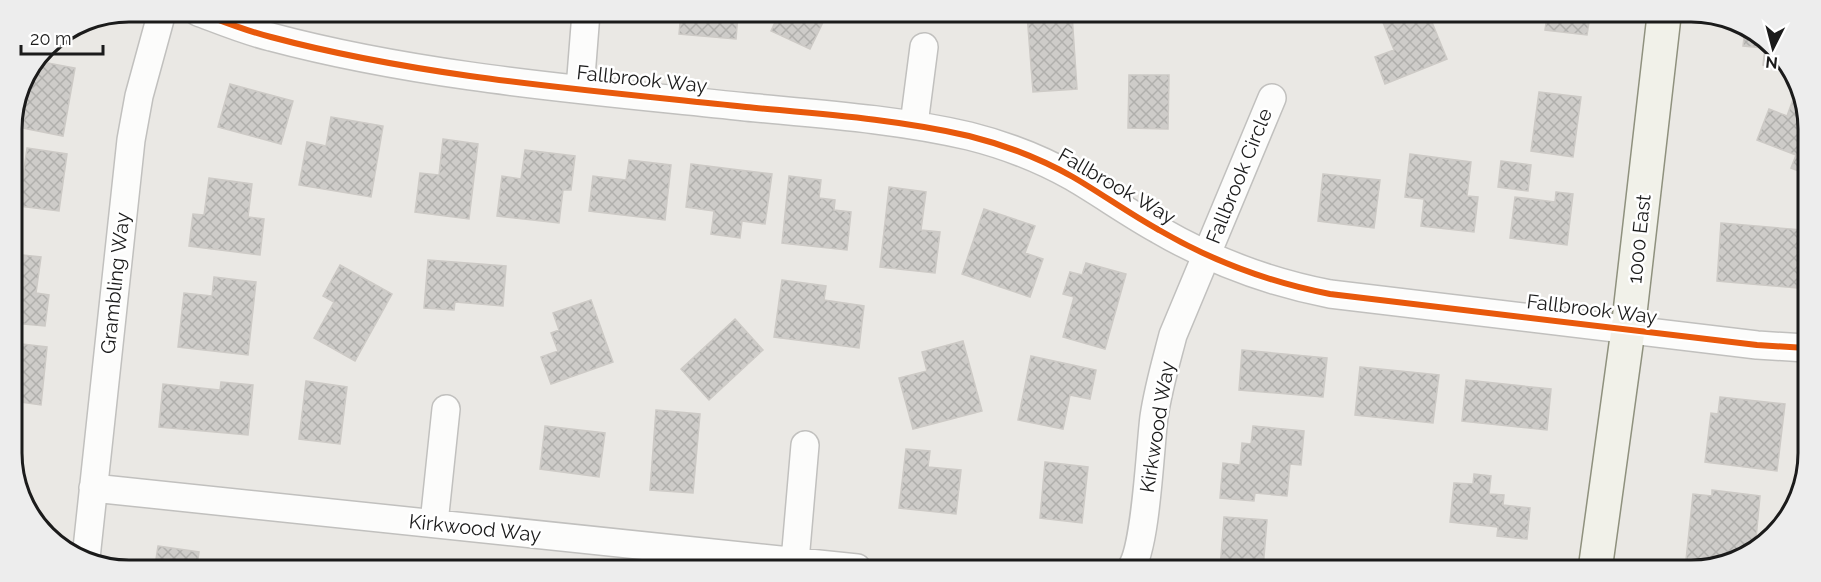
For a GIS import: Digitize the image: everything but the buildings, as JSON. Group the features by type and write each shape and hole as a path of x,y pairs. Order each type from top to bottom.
{"street":[{"name":"1000 East","path":"1597,559 1628,330 1663,22"},
{"name":"Grambling Way","path":"87,550 131,140 139,96 159,23"},
{"name":"Fallbrook Way","path":"229,23 269,37 383,63 580,89 914,124 971,136 1024,153 1072,176 1159,230 1207,255 1250,274 1290,286 1330,294 1756,345 1798,348"},
{"name":"Fallbrook Way","path":"580,89 585,23"},
{"path":"914,124 924,47"},
{"name":"Fallbrook Circle","path":"1207,255 1272,98"},
{"name":"Kirkwood Way","path":"1134,559 1139,546 1154,415 1162,375 1173,335 1207,255"},
{"path":"435,523 446,409"},
{"path":"795,560 805,445"},
{"name":"Kirkwood Way","path":"93,488 782,560"}],"cycle path":[{"path":"227,23 271,37 329,51 447,73 567,88 858,118 914,125 969,136 1022,153 1061,170 1159,230 1200,252 1263,277 1330,294 1757,345 1798,348"}]}
